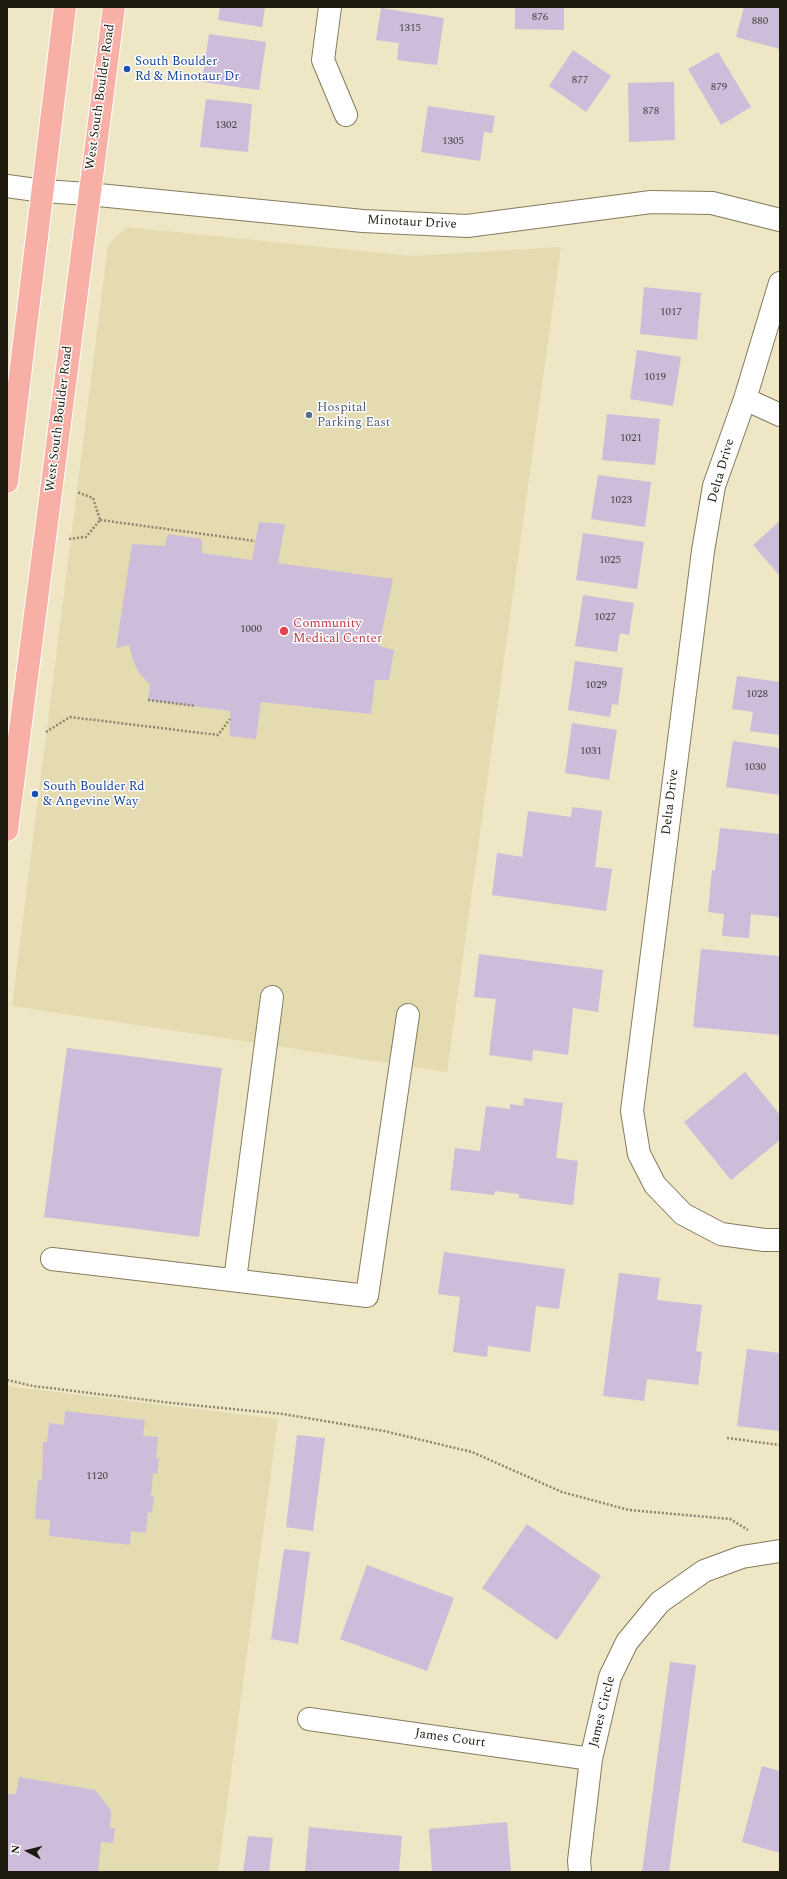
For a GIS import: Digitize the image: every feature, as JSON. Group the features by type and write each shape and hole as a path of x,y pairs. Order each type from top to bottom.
{"main road":[{"path":"7,482 65,7"},
{"name":"West South Boulder Road","path":"7,830 53,484 88,194 114,7"}],"street":[{"path":"330,7 323,60 346,115"},
{"name":"Minotaur Drive","path":"7,186 43,191 363,220 467,226 651,202 712,203 780,220"},
{"name":"Delta Drive","path":"780,283 745,399 714,486 703,551 632,1111 639,1154 655,1185 683,1214 721,1234 764,1240 780,1240"},
{"path":"745,399 780,415"},
{"path":"236,1280 272,997"},
{"path":"52,1258 368,1296 408,1015"},
{"name":"James Circle","path":"580,1872 579,1861 591,1759 610,1677 627,1642 660,1602 704,1571 742,1556 780,1551"},
{"name":"James Court","path":"309,1719 591,1759"}],"path":[{"path":"73,491 92,498 100,520"},
{"path":"67,539 86,538 100,520"},
{"path":"100,520 255,541"},
{"path":"148,700 195,706"},
{"path":"42,735 70,717 218,735 230,719"},
{"path":"7,1380 48,1388 283,1414 384,1431 472,1452 562,1492 629,1510 730,1519 755,1534"},
{"path":"727,1438 780,1445"}],"shaded area":[{"name":"Community Medical Center","path":"126,227 411,256 561,247 447,1072 12,1006 108,245"},
{"path":"7,1386 278,1419 218,1872 7,1872"}],"building":[{"path":"220,7 265,7 262,27 218,20"},
{"path":"515,7 564,7 564,30 515,29"},
{"path":"744,7 780,7 780,49 736,37"},
{"path":"381,8 444,18 437,65 397,60 399,43 376,40"},
{"path":"209,34 266,42 259,90 202,82"},
{"path":"573,50 611,76 586,112 549,86"},
{"path":"718,52 751,107 721,125 688,69"},
{"path":"674,82 675,140 629,142 628,83"},
{"path":"206,99 252,104 248,152 200,147"},
{"path":"428,106 495,116 492,133 484,132 480,161 421,152"},
{"path":"644,287 701,293 697,340 640,334"},
{"path":"637,350 681,357 673,406 630,399"},
{"path":"607,414 660,419 655,465 602,460"},
{"path":"598,475 651,482 645,527 591,519"},
{"path":"780,521 780,576 753,545"},
{"name":"Community Medical Center","path":"259,522 285,524 278,563 393,579 379,646 394,650 389,680 375,680 371,714 261,702 256,739 230,736 230,711 148,700 150,685 139,673 133,660 129,645 116,648 132,544 165,546 168,534 202,539 202,553 252,560"},
{"path":"583,533 644,542 637,589 576,580"},
{"path":"583,595 634,603 629,635 620,633 617,652 575,646"},
{"path":"575,661 623,668 618,705 612,704 610,717 568,710"},
{"path":"737,676 780,682 780,735 750,731 753,712 732,709"},
{"path":"572,723 617,730 609,780 565,773"},
{"path":"733,741 780,748 780,795 726,787"},
{"path":"572,807 602,811 595,867 612,869 606,911 492,895 497,853 522,857 528,811 571,817"},
{"path":"720,828 780,834 780,917 751,914 749,938 722,936 724,914 708,912 712,870 715,871"},
{"path":"701,949 780,956 780,1035 693,1027"},
{"path":"479,954 603,970 598,1012 573,1008 568,1055 533,1050 532,1061 489,1055 496,999 474,997"},
{"path":"67,1048 222,1068 199,1237 44,1217"},
{"path":"745,1072 780,1115 780,1140 731,1180 684,1122"},
{"path":"524,1098 563,1103 556,1158 578,1161 573,1205 519,1198 519,1194 495,1191 494,1195 450,1190 455,1148 480,1151 486,1106 510,1109 510,1104 523,1106"},
{"path":"444,1252 565,1269 559,1309 536,1306 530,1352 488,1346 487,1357 453,1352 460,1297 438,1294"},
{"path":"619,1273 660,1278 657,1300 702,1305 696,1351 702,1352 698,1385 647,1379 644,1401 603,1396"},
{"path":"747,1349 780,1353 780,1431 737,1426"},
{"path":"65,1411 145,1420 143,1436 158,1437 156,1458 159,1458 157,1474 153,1473 151,1496 154,1497 152,1513 148,1512 146,1533 131,1531 130,1545 49,1536 50,1520 35,1519 38,1480 42,1480 43,1442 47,1442 49,1423 64,1425"},
{"path":"297,1435 325,1438 313,1531 286,1527"},
{"path":"527,1524 601,1576 557,1640 482,1588"},
{"path":"284,1549 310,1552 298,1644 271,1639"},
{"path":"367,1565 454,1598 427,1671 340,1639"},
{"path":"670,1662 696,1665 669,1872 642,1872"},
{"path":"762,1766 780,1771 780,1853 742,1842"},
{"path":"19,1777 95,1790 111,1810 110,1828 115,1828 113,1843 101,1842 98,1872 7,1872 7,1794 16,1794"},
{"path":"507,1822 511,1872 432,1872 429,1829"},
{"path":"309,1827 402,1836 399,1872 305,1872"},
{"path":"248,1836 273,1838 269,1872 243,1872"}],"place":[{"name":"South Boulder Rd & Minotaur Dr","path":"127,69"},
{"name":"Hospital Parking East","path":"309,415"},
{"name":"Community Medical Center","path":"284,631"},
{"name":"South Boulder Rd & Angevine Way","path":"35,794"}]}
